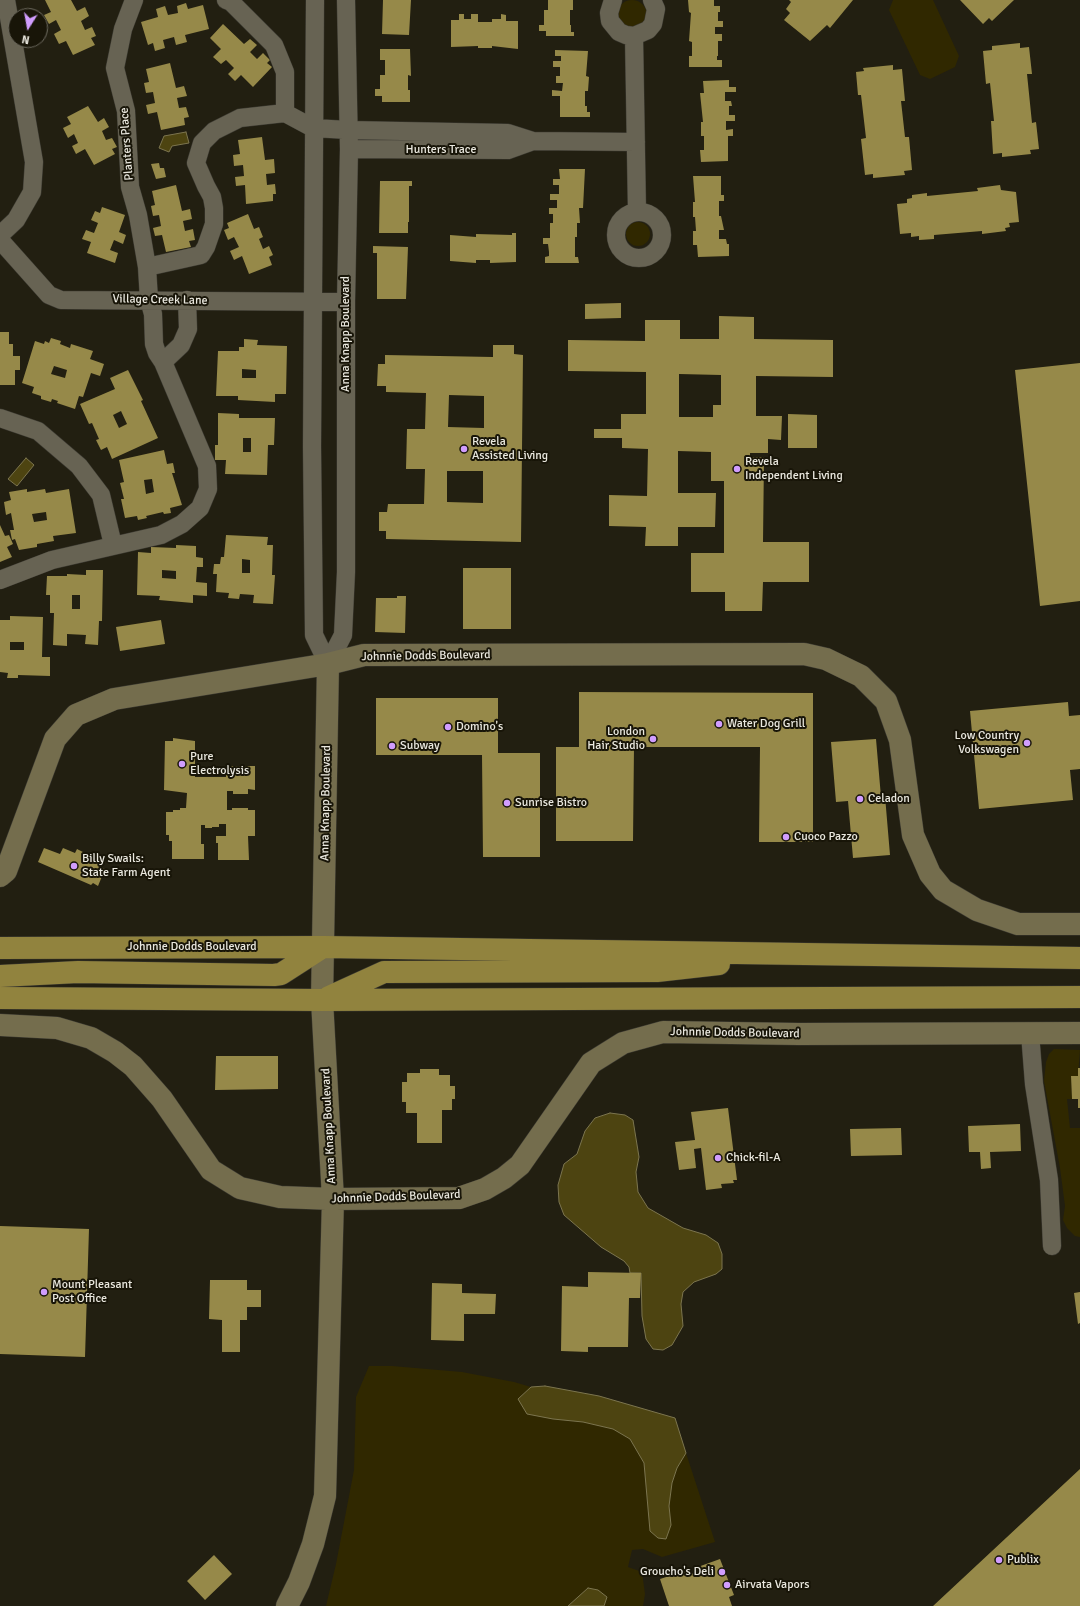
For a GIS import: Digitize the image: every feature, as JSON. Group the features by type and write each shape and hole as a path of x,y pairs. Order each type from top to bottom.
{"highway":[{"name":"Johnnie Dodds Boulevard","path":"0,948 323,947 1080,958"},
{"path":"0,976 78,972 274,975 281,974 323,947"},
{"path":"322,1000 384,972 657,971 814,954"},
{"path":"0,998 322,1000 1080,997"}],"street":[{"path":"0,235 16,220 32,192 34,162 6,0"},
{"name":"Planters Place","path":"0,580 52,560 161,535 182,524 200,508 208,489 207,466 164,362 157,353 154,344 153,314 149,300 147,267 138,215 130,187 126,110 115,68 123,29 134,0"},
{"path":"226,0 231,2 274,45 286,72 285,113"},
{"name":"Anna Knapp Boulevard","path":"314,0 312,446 314,635 328,664"},
{"name":"Anna Knapp Boulevard","path":"287,1606 300,1582 313,1544 325,1496 329,1293 333,1199 322,1000 328,664 343,635 345,596 347,456 346,302 349,149 346,0"},
{"path":"613,0 609,13 610,21 618,32 634,36 648,30 653,24 656,9 652,0"},
{"path":"634,36 637,212"},
{"path":"147,267 200,255 206,247 214,224 214,208 212,197 196,162 202,143 214,131 240,118 285,113 313,128"},
{"name":"Hunters Trace","path":"313,128 508,133 533,141 636,142"},
{"name":"Hunters Trace","path":"349,149 508,150 533,141"},
{"name":"Village Creek Lane","path":"0,240 49,294 61,300 346,302"},
{"path":"164,362 181,345 188,329 187,300"},
{"path":"0,418 38,431 79,466 101,495 113,545"},
{"name":"Johnnie Dodds Boulevard","path":"0,876 6,871 55,739 76,715 114,699 328,664 364,655 804,654 826,659 861,676 886,701 900,740 913,835 930,874 943,890 977,910 1018,924 1080,924"},
{"name":"Johnnie Dodds Boulevard","path":"0,1025 57,1028 91,1038 115,1052 133,1066 162,1099 211,1170 240,1188 280,1197 333,1199 459,1198 485,1189 504,1178 520,1165 591,1063 623,1043 663,1032 799,1034 1080,1033"},
{"path":"1030,1033 1034,1084 1049,1180 1052,1246"}],"shaded area":[{"path":"632,0 638,1 646,9 646,21 638,29 632,30 626,29 618,21 617,15 618,9 626,1"},
{"path":"893,0 933,0 959,56 955,67 930,79 920,75 889,10"},
{"path":"186,132 189,143 172,146 169,152 159,148 164,136"},
{"path":"633,222 643,222 650,229 650,239 643,246 633,246 626,239 626,229"},
{"path":"26,458 34,465 17,486 8,479"},
{"path":"1054,1049 1080,1050 1078,1076 1071,1076 1072,1099 1067,1099 1070,1128 1080,1128 1080,1237 1075,1236 1067,1228 1063,1220 1065,1206 1060,1168 1044,1081 1046,1062 1049,1054"},
{"path":"610,1113 625,1115 633,1120 639,1157 636,1172 638,1192 648,1208 683,1228 706,1235 718,1243 722,1254 722,1269 716,1274 694,1282 683,1292 681,1304 683,1326 672,1345 663,1350 653,1349 646,1339 642,1316 641,1273 630,1273 629,1267 624,1261 601,1247 564,1215 559,1202 558,1185 564,1164 577,1154 585,1131 595,1118"},
{"path":"369,1366 392,1366 462,1372 514,1382 531,1387 518,1399 553,1419 583,1422 613,1429 630,1439 644,1463 650,1531 671,1525 669,1506 672,1483 677,1468 686,1453 715,1542 662,1557 643,1549 632,1550 628,1567 642,1572 645,1594 643,1606 604,1606 588,1588 568,1606 326,1606 336,1564 354,1470 356,1397"},
{"path":"545,1386 599,1396 675,1418 686,1453 677,1468 672,1483 669,1506 671,1525 666,1539 658,1538 650,1531 644,1463 630,1439 613,1429 583,1422 553,1419 527,1414 518,1399 531,1387"},
{"path":"588,1588 598,1590 607,1597 604,1606 568,1606"}],"building":[{"path":"45,0 71,0 77,11 85,7 89,16 81,21 85,30 92,27 96,36 91,38 95,45 73,55 66,41 59,44 54,34 61,30 56,20 49,24 48,22 48,13 51,12"},
{"path":"383,0 411,0 409,35 382,34"},
{"path":"548,0 573,0 573,10 570,10 570,25 571,32 574,32 574,36 546,36 546,31 539,31 539,25 544,25 544,10 548,10"},
{"path":"688,0 714,0 714,6 720,6 718,21 723,21 723,27 715,27 715,34 722,34 722,41 718,41 717,60 722,60 722,67 689,67 689,56 692,56 692,42 689,41 691,13 689,12"},
{"path":"789,0 853,0 830,28 827,25 810,41 784,20 790,13 786,9 791,2"},
{"path":"960,0 1014,0 992,21 989,18 983,24"},
{"path":"186,3 188,9 203,5 209,29 185,35 187,42 176,45 174,37 163,40 165,48 155,51 153,43 148,45 141,22 158,17 156,9 165,6 168,15 178,13 177,6"},
{"path":"459,14 464,14 464,19 471,19 471,14 478,14 478,22 492,22 492,19 501,19 501,14 506,15 506,21 518,21 518,49 492,46 492,48 478,48 478,46 451,47 451,20 459,20"},
{"path":"223,24 244,44 250,39 257,45 250,52 257,59 263,53 270,60 267,63 272,67 253,87 241,75 235,81 228,74 234,68 226,60 221,64 213,57 221,49 210,38"},
{"path":"1020,43 1020,48 1029,47 1032,74 1027,74 1032,123 1036,122 1039,149 1030,150 1031,154 1002,157 1002,153 993,154 991,121 994,121 990,83 986,84 983,51 992,50 992,46"},
{"path":"380,49 410,49 411,76 408,75 408,90 410,90 410,102 382,102 382,96 375,96 375,89 380,89 380,75 385,75 385,60 380,60"},
{"path":"555,50 588,51 586,76 589,77 588,91 585,91 585,106 587,106 587,112 590,112 590,117 560,117 560,96 552,96 552,90 562,91 563,83 556,83 556,76 560,76 560,67 553,67 553,61 561,61 561,56 555,56"},
{"path":"170,63 176,88 184,86 187,96 177,98 179,108 186,107 189,117 184,118 185,125 161,130 157,112 148,114 146,105 155,103 153,92 146,93 144,83 149,82 146,69"},
{"path":"893,65 893,70 902,69 905,101 901,101 905,137 909,137 912,170 904,171 905,175 873,178 873,174 865,175 861,139 866,138 861,95 858,95 856,72 864,71 863,68"},
{"path":"729,80 729,87 736,87 736,92 725,92 725,101 731,101 732,106 729,106 729,115 735,115 735,121 726,121 726,130 733,129 733,136 728,136 728,161 701,162 700,150 704,150 704,136 701,136 701,122 703,122 700,93 704,93 703,81"},
{"path":"88,106 98,122 104,118 109,127 102,131 106,140 112,138 117,147 112,149 115,154 94,165 85,149 76,154 72,146 78,143 74,134 68,138 63,128 71,124 67,117"},
{"path":"262,137 265,160 274,159 275,173 266,174 267,185 275,184 276,194 273,194 273,201 246,204 245,185 236,186 235,177 244,176 243,165 234,166 233,155 240,154 238,140"},
{"path":"159,163 160,168 164,168 166,177 156,179 151,164"},
{"path":"559,169 585,169 583,208 579,208 580,223 577,223 577,237 575,237 575,257 578,257 579,263 545,263 545,257 549,256 549,252 548,244 543,244 543,238 550,238 550,223 553,223 553,214 549,214 549,208 557,208 557,200 550,200 550,194 559,194 559,185 553,185 553,179 560,179"},
{"path":"693,176 721,176 721,195 724,195 724,201 719,201 719,216 721,216 724,230 719,230 719,239 726,239 727,244 729,244 729,256 698,257 697,245 693,245 693,231 696,231 695,217 693,217 693,202 695,202"},
{"path":"380,181 412,181 412,186 409,186 408,233 379,233"},
{"path":"176,185 182,211 190,209 192,219 183,221 185,231 193,229 195,240 189,241 191,247 166,252 162,235 155,236 153,228 161,226 159,215 153,216 151,206 155,205 152,191"},
{"path":"1000,185 1001,190 1016,192 1019,222 1009,223 1010,227 1005,228 1006,231 982,234 982,231 934,235 934,239 919,240 919,236 911,237 911,233 900,234 897,204 907,203 907,199 912,198 912,195 927,193 927,196 978,191 977,188"},
{"path":"102,207 125,215 119,232 126,235 123,244 114,240 110,250 118,253 115,263 87,253 91,242 82,239 86,230 94,233 98,223 91,220 95,211 100,213"},
{"path":"248,214 254,229 259,227 263,237 259,239 263,249 269,246 273,255 269,257 272,265 249,274 242,256 234,260 230,251 239,247 234,237 228,240 224,230 229,228 227,223"},
{"path":"512,233 516,233 516,262 490,263 490,260 476,260 476,263 450,261 450,235 476,237 476,234 512,235"},
{"path":"373,246 408,247 406,299 377,299 377,253 373,253"},
{"path":"621,303 621,318 585,319 585,304"},
{"name":"Revela Independent Living","path":"719,316 754,317 754,339 833,340 833,377 756,376 756,416 782,416 781,440 768,439 768,453 750,453 750,457 764,457 763,542 809,542 809,582 763,582 762,611 725,611 725,592 691,592 691,553 724,553 724,481 711,481 711,452 678,451 678,493 716,493 715,527 678,527 678,546 645,546 646,527 609,526 609,495 647,496 648,449 622,448 622,438 594,438 594,429 621,429 621,414 646,414 646,372 568,371 568,340 645,341 645,320 680,320 680,339 719,339","holes":["679,374 721,375 721,405 713,405 713,417 679,417"]},
{"path":"0,332 9,332 9,344 13,344 13,356 20,356 20,370 15,370 15,385 0,385"},
{"path":"51,338 61,341 60,344 70,348 71,344 93,351 90,359 104,364 100,376 91,373 83,397 79,396 75,409 57,403 58,401 52,399 51,402 41,399 41,396 32,393 34,387 22,383 35,341 44,344 45,341 49,343","holes":["54,366 67,370 65,378 51,374"]},
{"path":"244,339 258,340 257,345 287,346 286,394 275,394 275,402 238,400 238,396 216,396 218,351 239,351 239,347 244,347","holes":["242,369 256,370 256,378 242,378"]},
{"name":"Revela Assisted Living","path":"493,345 514,345 514,354 523,355 521,542 386,539 386,531 379,531 379,512 387,512 388,504 424,504 425,469 406,469 407,429 425,429 426,393 386,392 386,386 377,386 378,364 385,364 385,355 493,357","holes":["449,395 484,396 484,428 448,427","447,471 483,471 483,503 447,502"]},
{"path":"1080,363 1080,601 1040,606 1015,370"},
{"path":"128,370 143,400 141,401 158,438 112,459 107,447 101,450 96,440 99,439 92,423 89,424 80,404 115,389 110,378","holes":["121,411 127,424 119,428 113,415"]},
{"path":"218,413 239,414 239,418 275,418 274,445 268,445 267,475 225,474 226,460 215,460 215,445 218,445","holes":["243,438 251,438 251,452 243,452"]},
{"path":"788,414 817,415 817,448 788,448"},
{"path":"164,450 167,464 173,463 175,473 172,473 182,505 170,508 171,513 164,514 163,512 146,516 147,518 138,520 137,516 125,518 121,499 124,499 120,483 124,482 119,460","holes":["152,479 154,492 146,494 144,480"]},
{"path":"27,489 27,492 45,489 46,493 69,489 76,533 53,536 54,541 37,544 37,547 19,550 15,539 12,540 10,530 14,530 11,513 6,515 4,502 11,500 9,492","holes":["46,512 47,520 34,522 32,514"]},
{"path":"0,525 5,536 9,535 13,544 7,547 12,557 0,562"},
{"path":"226,535 268,537 267,545 273,545 272,575 275,575 273,604 253,603 254,595 240,594 239,599 228,598 229,593 216,592 217,574 213,574 214,564 220,564 221,557 224,557","holes":["242,559 250,560 250,573 242,573"]},
{"path":"176,545 196,546 196,557 203,558 203,567 197,567 196,582 207,583 207,596 193,595 193,603 159,600 160,596 137,595 138,552 151,553 151,547 176,548","holes":["162,570 176,571 176,579 162,578"]},
{"path":"463,568 511,568 511,629 463,629"},
{"path":"86,570 103,570 102,621 99,621 98,645 85,644 86,635 67,634 67,646 53,645 54,613 50,613 50,595 46,595 47,576 67,576 67,574 86,575","holes":["72,595 80,595 80,609 72,609"]},
{"path":"397,596 406,596 405,633 375,632 376,598 397,598"},
{"path":"10,616 43,617 42,657 50,657 50,676 18,675 18,678 7,678 8,673 0,672 0,620 10,620","holes":["10,642 24,642 24,650 10,650"]},
{"path":"161,620 165,644 120,651 116,627"},
{"path":"579,692 813,693 813,842 759,842 760,747 634,747 633,841 556,841 556,747 579,747"},
{"path":"376,698 498,698 498,753 540,753 540,857 483,857 482,755 376,755"},
{"name":"Low Country Volkswagen","path":"1068,702 1069,716 1080,715 1080,769 1070,770 1073,800 979,809 970,711"},
{"path":"173,738 195,741 195,777 226,777 226,766 255,766 255,790 248,789 248,794 233,794 233,791 227,791 227,810 232,810 232,808 248,808 248,810 255,810 255,836 248,836 249,860 218,860 218,843 216,843 216,836 226,836 226,824 219,824 219,827 212,828 205,828 205,825 201,825 201,844 204,844 204,859 172,859 172,841 169,841 169,835 166,835 166,812 173,812 173,810 186,808 187,793 164,790 165,741 173,741"},
{"name":"Celadon","path":"876,739 881,797 885,796 890,855 853,858 848,801 836,802 831,742"},
{"name":"Billy Swails: State Farm Agent","path":"44,848 60,854 63,848 75,853 77,849 89,855 87,858 103,864 101,867 105,869 98,886 93,883 91,885 38,862"},
{"path":"216,1056 278,1056 278,1089 215,1090"},
{"path":"1078,1068 1080,1068 1080,1108 1078,1108 1078,1099 1072,1099 1071,1076 1078,1076"},
{"path":"420,1069 439,1069 439,1075 450,1075 450,1086 455,1086 455,1099 452,1099 452,1110 442,1110 442,1143 417,1143 417,1113 406,1113 406,1102 402,1102 402,1082 407,1082 407,1073 420,1073"},
{"name":"Chick-fil-A","path":"728,1108 737,1180 733,1180 734,1183 721,1184 722,1188 706,1190 701,1148 694,1149 696,1168 679,1170 675,1142 695,1140 691,1112"},
{"path":"1020,1124 1021,1151 990,1152 991,1168 981,1169 980,1152 969,1152 968,1126"},
{"path":"901,1128 902,1155 851,1156 850,1129"},
{"name":"Mount Pleasant Post Office","path":"0,1226 89,1229 85,1357 0,1354"},
{"path":"588,1272 641,1273 640,1298 629,1298 628,1347 588,1347 588,1352 561,1351 562,1286 588,1287"},
{"path":"210,1280 247,1280 247,1290 261,1290 261,1307 247,1307 247,1320 240,1320 240,1352 222,1352 222,1320 209,1319"},
{"path":"432,1283 462,1284 462,1293 496,1294 495,1314 464,1314 464,1341 431,1340"},
{"path":"1080,1292 1080,1323 1078,1324 1074,1293"},
{"path":"1080,1469 1080,1606 933,1606"},
{"path":"214,1555 232,1574 205,1600 187,1581"},
{"path":"720,1559 734,1595 729,1597 732,1606 669,1606 660,1579 685,1571 686,1576 696,1572 695,1568"}],"place":[{"name":"Revela Assisted Living","path":"464,449"},
{"name":"Revela Independent Living","path":"737,469"},
{"name":"Water Dog Grill","path":"719,724"},
{"name":"Domino's","path":"448,727"},
{"name":"London Hair Studio","path":"653,739"},
{"name":"Low Country Volkswagen","path":"1027,743"},
{"name":"Subway","path":"392,746"},
{"name":"Pure Electrolysis","path":"182,764"},
{"name":"Celadon","path":"860,799"},
{"name":"Sunrise Bistro","path":"507,803"},
{"name":"Cuoco Pazzo","path":"786,837"},
{"name":"Billy Swails: State Farm Agent","path":"74,866"},
{"name":"Chick-fil-A","path":"718,1158"},
{"name":"Mount Pleasant Post Office","path":"44,1292"},
{"name":"Publix","path":"999,1560"},
{"name":"Groucho's Deli","path":"722,1572"},
{"name":"Airvata Vapors","path":"727,1585"}]}
